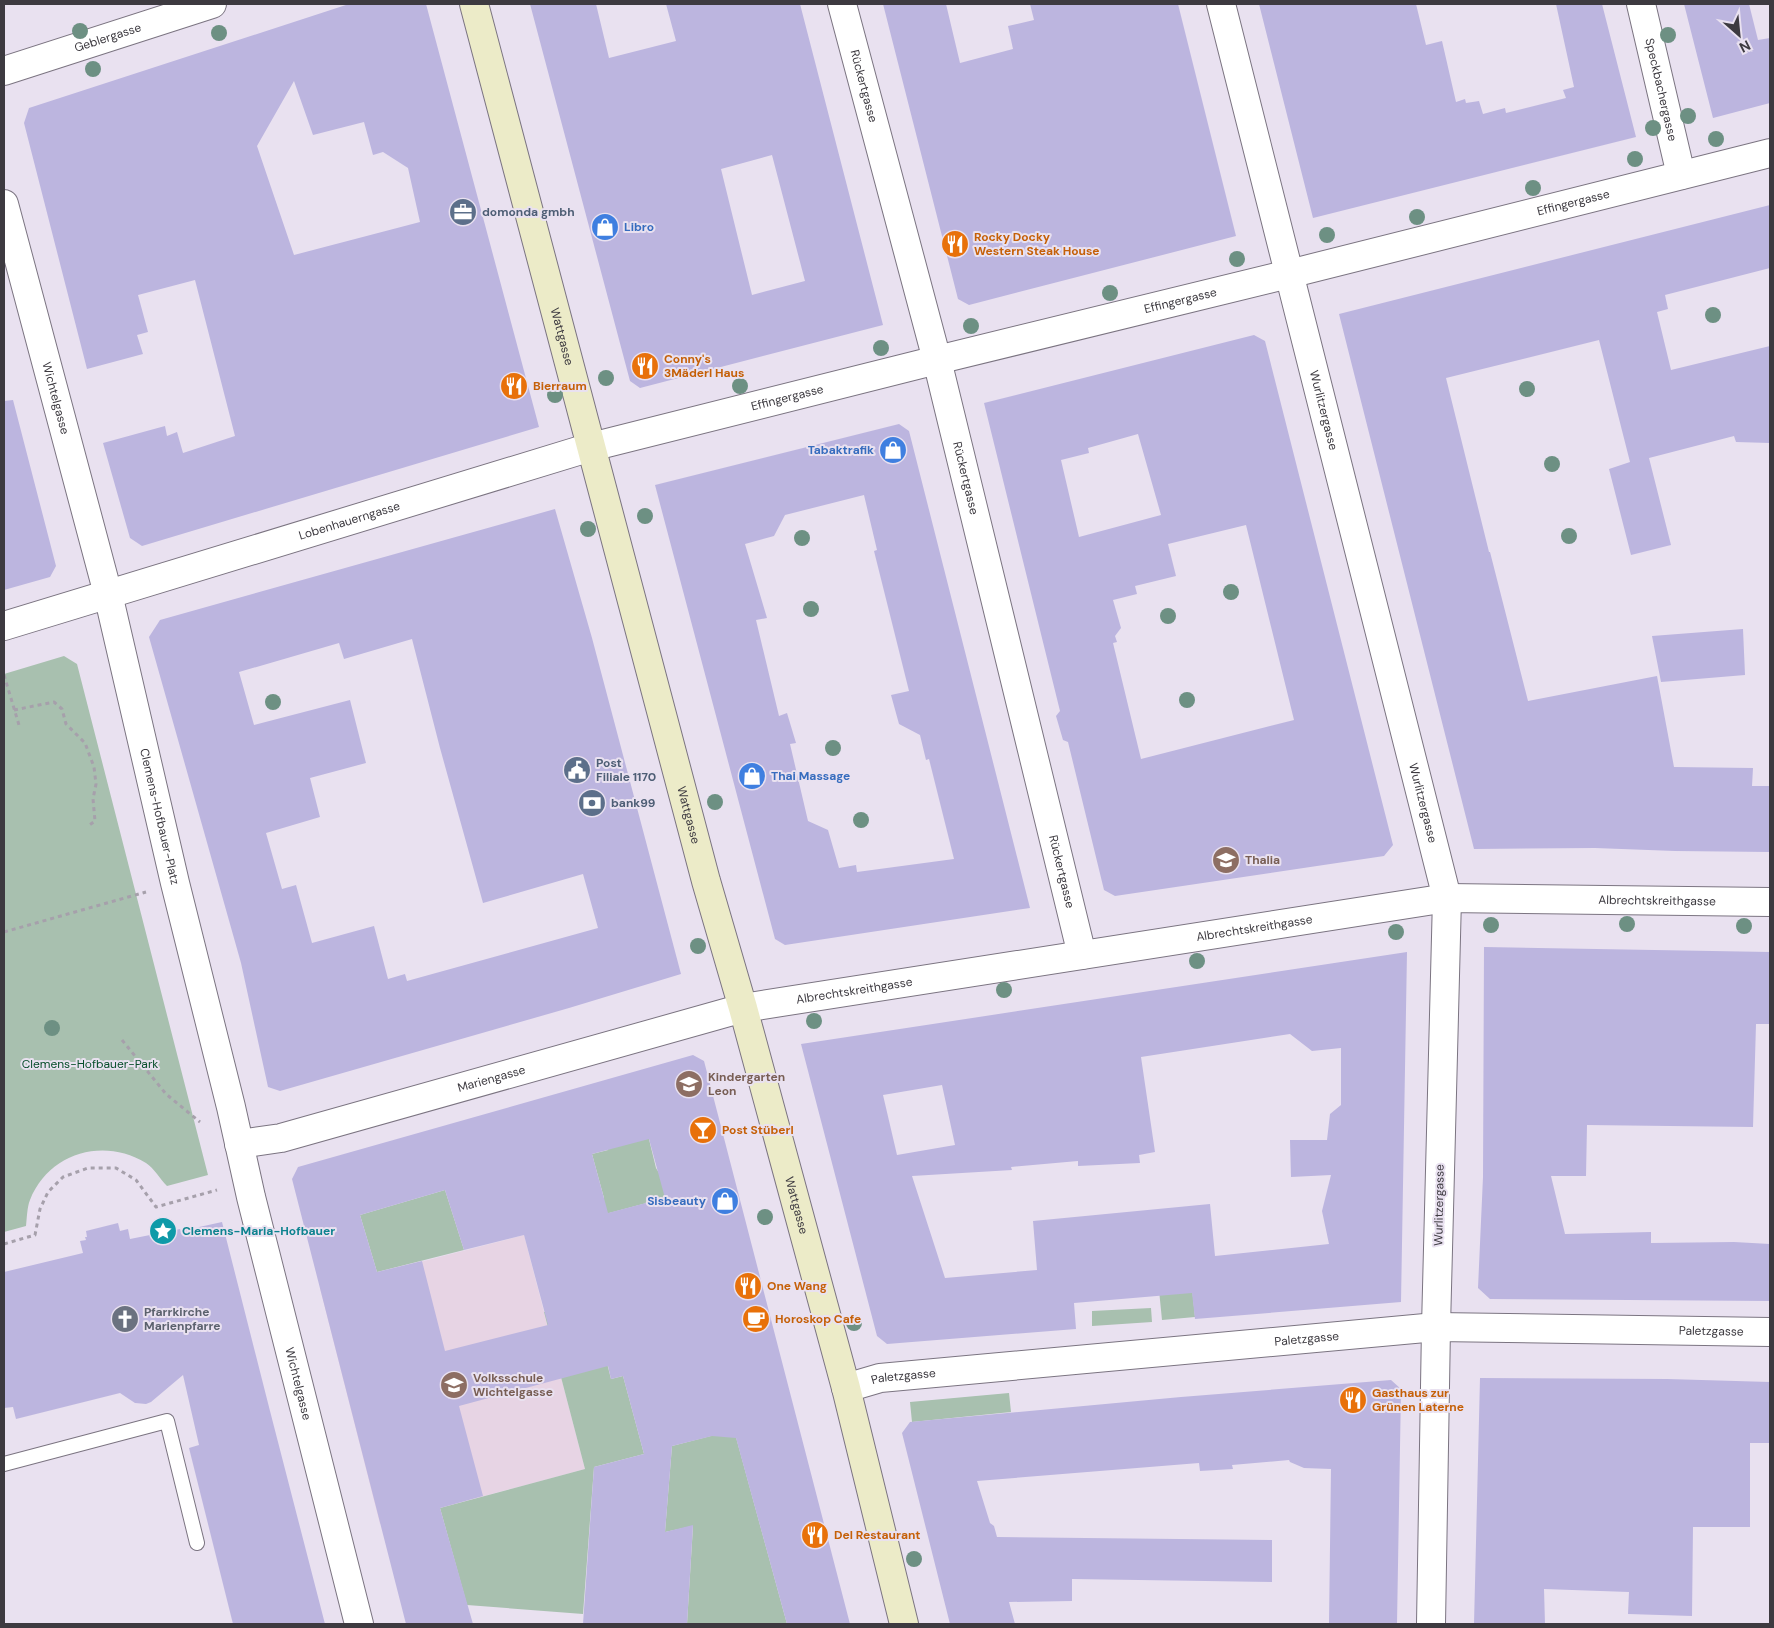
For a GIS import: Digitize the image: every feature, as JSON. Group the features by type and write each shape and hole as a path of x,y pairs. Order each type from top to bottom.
{"main road":[{"name":"Wattgasse","path":"474,4 706,881 743,1008 846,1388 904,1624"}],"street":[{"name":"Geblergasse","path":"4,71 212,4"},
{"name":"Rückertgasse","path":"842,4 937,360 1082,955"},
{"name":"Wurlitzergasse","path":"1221,4 1447,898 1436,1327 1431,1624"},
{"name":"Speckbachergasse","path":"1641,4 1681,175"},
{"name":"Effingergasse","path":"591,447 1770,153"},
{"name":"Wichtelgasse","path":"4,204 108,594"},
{"name":"Lobenhauerngasse","path":"108,594 591,447"},
{"path":"4,626 108,594"},
{"name":"Clemens-Hofbauer-Platz","path":"108,594 175,883 239,1144"},
{"name":"Albrechtskreithgasse","path":"743,1008 1447,898 1770,902"},
{"name":"Mariengasse","path":"239,1144 281,1138 743,1008"},
{"name":"Wichtelgasse","path":"239,1144 359,1624"},
{"name":"Paletzgasse","path":"846,1388 880,1378 1436,1327 1770,1332"}],"lane":[{"path":"4,1464 167,1421 197,1543"}],"path":[{"path":"4,675 19,725"},
{"path":"14,710 54,702 62,709 66,724 85,742 94,767 96,784 93,799 95,821 88,826"},
{"path":"4,932 175,883"},
{"path":"122,1040 166,1094 209,1130 239,1144"},
{"path":"4,1244 35,1235 40,1208 48,1192 63,1178 88,1168 116,1168 136,1180 156,1207 248,1181"}],"shaded area":[{"name":"Volksschule Wichtelgasse","path":"524,1235 585,1469 380,1524 320,1288"}],"green space":[{"name":"Clemens-Hofbauer-Park","path":"64,656 77,664 208,1175 167,1186 149,1165 129,1155 112,1151 95,1151 79,1154 64,1161 50,1171 39,1184 29,1203 26,1226 4,1232 4,674"},
{"path":"647,1131 656,1168 673,1196 598,1216 604,1198 592,1154 608,1150 607,1142"},
{"path":"445,1190 464,1250 377,1272 360,1215"},
{"path":"1189,1258 1195,1317 1162,1320 1156,1260"},
{"path":"591,1300 611,1379 623,1376 644,1454 594,1467 583,1614 467,1605 440,1508 585,1469 544,1312"},
{"path":"1151,1308 1152,1322 1092,1326 1092,1311"},
{"path":"1009,1393 1011,1412 912,1422 910,1402"},
{"path":"734,1430 787,1624 687,1624 693,1526 665,1532 672,1446"}],"building":[{"path":"349,4 426,4 539,427 142,546 130,538 103,443 165,426 167,436 177,432 183,453 235,436 195,280 138,295 148,332 137,335 143,354 87,369 24,123 29,108","holes":["294,81 313,135 364,122 373,155 383,152 408,168 420,222 294,255 257,146"]},
{"path":"530,4 596,4 609,58 676,41 666,4 800,4 883,325 640,388 630,381","holes":["772,155 805,281 752,295 721,169"]},
{"path":"883,4 946,4 960,63 1013,49 1008,26 1034,20 1030,4 1178,4 1236,236 969,305 958,299"},
{"path":"1259,4 1416,4 1426,45 1442,41 1456,102 1465,99 1466,103 1479,101 1483,114 1505,108 1506,113 1566,98 1563,90 1574,87 1556,4 1602,4 1636,137 1313,218"},
{"path":"1684,4 1749,4 1758,40 1770,38 1770,103 1713,118"},
{"path":"1770,205 1770,268 1665,295 1668,309 1657,312 1671,370 1770,346 1770,443 1736,442 1734,436 1649,458 1671,545 1631,555 1609,469 1630,462 1599,340 1446,378 1528,701 1657,676 1674,767 1753,768 1752,786 1770,786 1770,852 1595,848 1474,849 1339,314"},
{"path":"1254,335 1265,341 1393,845 1384,856 1115,896 1104,890 1068,742 1063,740 1056,716 1060,711 984,403","holes":["1138,434 1161,515 1079,537 1061,460 1089,453 1088,448","1246,525 1294,720 1141,759 1113,643 1117,642 1115,636 1121,628 1113,600 1137,594 1135,586 1176,576 1168,544"]},
{"path":"13,400 56,566 50,577 4,590 4,401"},
{"path":"899,424 909,431 1030,908 785,945 775,939 655,485","holes":["864,495 877,550 874,551 909,691 891,695 899,724 920,735 926,760 929,759 954,859 857,872 856,865 839,868 828,830 808,821 790,744 796,743 787,713 779,716 756,620 767,618 745,544 774,536 785,515"]},
{"path":"555,509 592,638 681,974 280,1091 268,1087 241,963 149,637 160,620","holes":["412,639 483,903 583,874 598,928 407,981 405,974 388,979 374,926 312,943 296,885 282,889 266,833 320,817 310,778 366,763 350,700 254,725 239,672 339,643 344,659"]},
{"path":"1743,629 1745,675 1661,682 1652,636"},
{"path":"1484,947 1770,952 1770,1024 1756,1024 1753,1127 1587,1125 1586,1176 1551,1176 1565,1234 1651,1232 1651,1243 1734,1242 1770,1244 1770,1301 1490,1299 1478,1288 1483,1177"},
{"path":"1407,952 1401,1302 1195,1319 1192,1293 1074,1303 1076,1329 887,1344 877,1336 801,1044","holes":["1290,1034 1312,1051 1341,1048 1341,1105 1330,1114 1327,1140 1290,1140 1291,1177 1331,1175 1322,1211 1329,1244 1215,1256 1210,1204 1033,1221 1037,1270 945,1278 912,1176 1012,1170 1011,1167 1078,1161 1078,1166 1140,1163 1139,1155 1155,1152 1141,1057","942,1085 955,1145 897,1155 883,1095"]},
{"path":"693,1055 704,1061 850,1624 787,1624 736,1438 712,1436 672,1446 665,1532 693,1525 687,1624 583,1624 594,1467 644,1454 623,1376 611,1379 608,1366 459,1406 483,1496 440,1508 473,1624 406,1624 292,1179 298,1167","holes":["649,1139 665,1198 608,1213 592,1154","445,1190 464,1250 524,1235 548,1325 445,1351 422,1261 377,1272 360,1215"]},
{"name":"Pfarrkirche Marienpfarre","path":"222,1222 325,1624 233,1624 189,1448 199,1445 183,1375 151,1402 146,1404 135,1403 120,1393 16,1419 13,1407 4,1408 4,1272 83,1253 80,1241 86,1240 86,1231 118,1223 120,1231 128,1229 130,1239"},
{"path":"1480,1378 1667,1379 1770,1382 1770,1443 1750,1443 1750,1527 1693,1527 1692,1616 1628,1614 1629,1592 1544,1589 1545,1624 1474,1624"},
{"path":"1391,1380 1401,1389 1397,1624 1329,1624 1331,1469 1304,1468 1289,1460 1232,1465 1233,1469 1200,1471 1199,1463 977,1481 990,1523 994,1526 997,1537 1272,1540 1272,1582 1072,1579 1072,1601 1009,1602 1015,1624 950,1624 902,1433 910,1422"}],"place":[{"name":"domonda gmbh","path":"463,212"},
{"name":"Libro","path":"605,227"},
{"name":"Rocky Docky Western Steak House","path":"955,244"},
{"name":"Conny's 3Mäderl Haus","path":"645,366"},
{"name":"Bierraum","path":"514,386"},
{"name":"Tabaktrafik","path":"893,450"},
{"name":"Post Filiale 1170","path":"577,770"},
{"name":"Thai Massage","path":"752,776"},
{"name":"bank99","path":"592,803"},
{"name":"Thalia","path":"1226,860"},
{"name":"Kindergarten Leon","path":"689,1084"},
{"name":"Post Stüberl","path":"703,1130"},
{"name":"Sisbeauty","path":"725,1201"},
{"name":"Clemens-Maria-Hofbauer","path":"163,1231"},
{"name":"One Wang","path":"748,1286"},
{"name":"Pfarrkirche Marienpfarre","path":"125,1319"},
{"name":"Horoskop Cafe","path":"756,1319"},
{"name":"Volksschule Wichtelgasse","path":"454,1385"},
{"name":"Gasthaus zur Grünen Laterne","path":"1353,1400"},
{"name":"Del Restaurant","path":"815,1535"}]}
